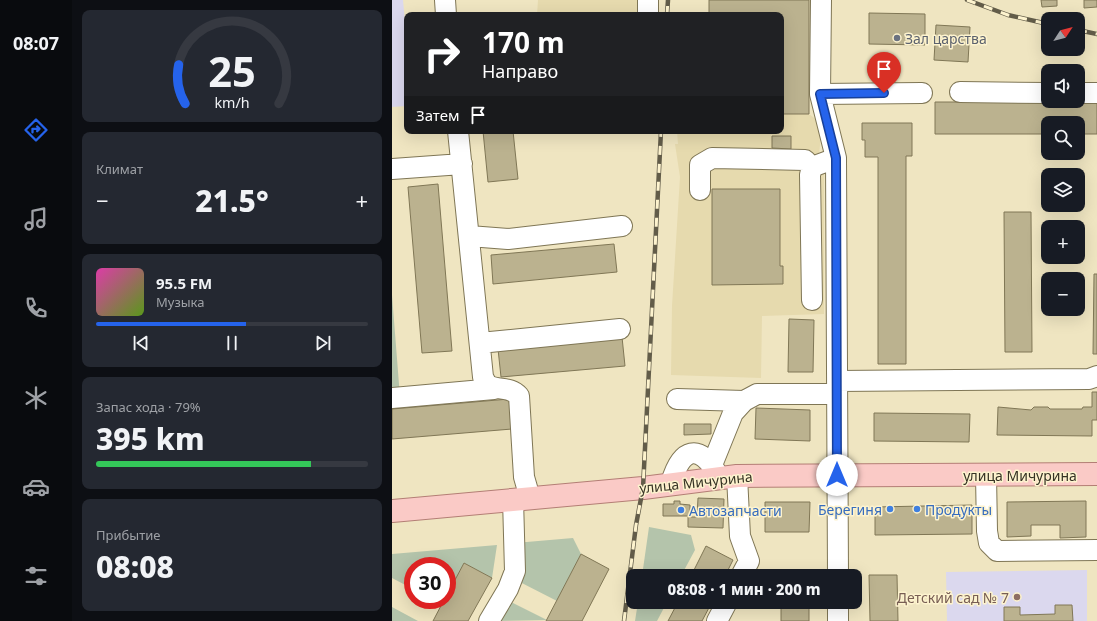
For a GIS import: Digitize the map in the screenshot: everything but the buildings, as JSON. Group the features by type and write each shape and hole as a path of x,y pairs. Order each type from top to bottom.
{"main road":[{"name":"улица Мичурина","path":"392,511 643,488 723,473 837,475 1097,474"}],"street":[{"path":"444,0 446,12"},
{"path":"648,0 648,12"},
{"path":"821,0 820,94 836,158 838,569"},
{"path":"960,92 1041,93"},
{"path":"820,94 922,93"},
{"path":"1085,93 1097,93"},
{"path":"458,134 483,377 487,385 494,389"},
{"path":"700,190 700,165 712,158 805,160 812,167"},
{"path":"812,167 836,158"},
{"path":"392,169 462,164"},
{"path":"812,167 810,175 812,300"},
{"path":"469,236 508,239 622,226"},
{"path":"480,343 620,329"},
{"path":"745,569 749,561 740,536 723,473 733,413 744,400 757,394 837,388 1089,379 1097,376"},
{"path":"392,398 506,388 514,391 519,396 524,477 515,570 508,588 489,621"},
{"path":"677,399 744,400"},
{"path":"986,475 987,531 989,543 997,551 1097,550"},
{"path":"717,621 723,609"},
{"path":"838,609 838,621"}],"shaded area":[{"path":"392,0 403,0 404,106 392,107"},
{"path":"538,0 641,0 640,12 537,12"},
{"path":"784,114 809,114 822,124 819,155 824,170 824,314 762,316 761,378 671,375 672,306 680,177 675,144 678,144 677,134 784,134"},
{"name":"Детский сад № 7","path":"1087,570 1087,621 947,621 946,572"}],"green space":[{"path":"392,295 400,397 392,398"},
{"path":"649,527 691,535 695,550 685,569 643,569"},
{"path":"573,538 581,554 557,601 512,578 515,543"},
{"path":"497,545 492,578 464,563 456,578 456,557 404,557 404,584 392,578 392,554"},
{"path":"503,598 547,620 489,621"},
{"path":"392,607 418,621 392,621"},
{"path":"637,609 663,609 657,621 635,621"}],"railway":[{"path":"667,12 668,0"},
{"path":"967,0 1008,15 1041,22"},
{"path":"1085,31 1097,34"},
{"path":"624,621 636,525 643,488 661,134"}],"place":[{"name":"Зал царства","path":"897,38"},
{"name":"Берегиня","path":"890,509"},
{"name":"Продукты","path":"917,509"},
{"name":"Автозапчасти","path":"681,510"},
{"name":"Детский сад № 7","path":"1017,597"}],"route":[{"path":"837,475 836,158 820,94 884,93"}]}
